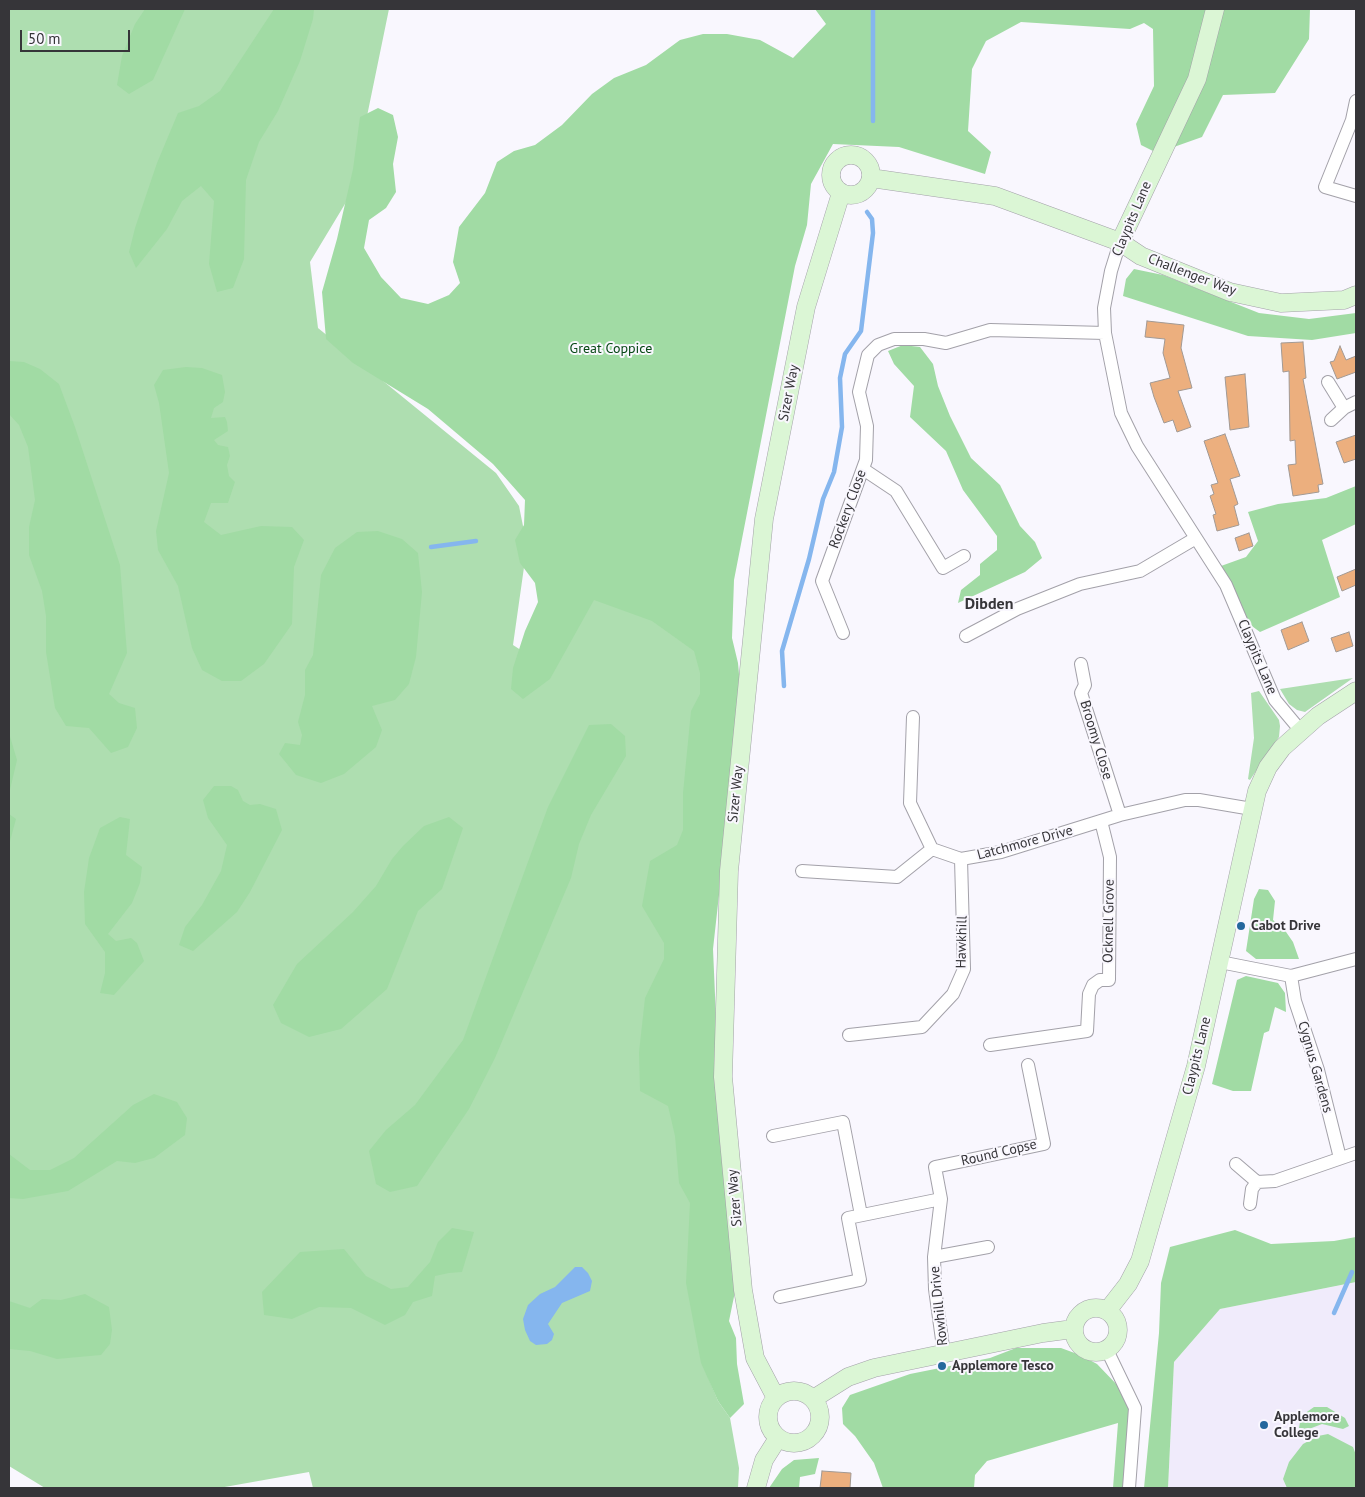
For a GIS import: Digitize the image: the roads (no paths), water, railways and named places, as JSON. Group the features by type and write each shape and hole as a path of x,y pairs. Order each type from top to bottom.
{"street":[{"name":"Claypits Lane","path":"1107,1311 1128,1284 1140,1261 1196,1066 1257,791 1268,767 1282,748 1301,731 1275,700 1226,585 1137,446 1121,413 1104,333 1104,308 1110,271 1120,242 1196,79 1215,9"},
{"path":"1356,101 1352,120 1325,186 1356,196"},
{"path":"846,155 861,157 870,168 871,178 868,187 861,193 854,195 841,194 833,186 830,178 831,169 839,158 846,155"},
{"path":"871,178 995,196 1120,242"},
{"name":"Sizer Way","path":"776,1398 755,1358 743,1290 723,1077 729,871 764,519 806,307 841,194"},
{"name":"Challenger Way","path":"1120,242 1141,256 1230,292 1281,303 1344,300 1356,295"},
{"name":"Rockery Close","path":"843,633 822,581 866,460 867,426 859,392 868,355 878,345 894,339 924,339 946,343 990,330 1104,333"},
{"path":"1328,382 1344,408"},
{"path":"1331,420 1344,408 1356,402"},
{"path":"863,470 896,491 943,568 964,556"},
{"path":"966,636 1017,609 1080,584 1140,571 1196,538"},
{"name":"Broomy Close","path":"1081,664 1085,685 1081,693 1120,815"},
{"path":"1301,731 1318,716 1356,691"},
{"path":"802,871 897,877 932,849 910,802 913,717"},
{"name":"Latchmore Drive","path":"932,849 962,859 1001,852 1120,815 1185,800 1199,800 1252,809"},
{"name":"Ocknell Grove","path":"990,1045 1087,1031 1090,994 1093,985 1100,980 1109,980 1110,857 1101,821"},
{"name":"Hawkhill","path":"849,1035 922,1027 953,994 964,969 962,859"},
{"path":"1220,962 1291,976 1356,959"},
{"name":"Cygnus Gardens","path":"1291,976 1295,1001 1318,1070 1340,1158"},
{"name":"Round Copse","path":"935,1167 1044,1144 1028,1065"},
{"path":"773,1136 843,1122 861,1215"},
{"path":"1236,1164 1257,1182 1275,1181 1356,1152"},
{"name":"Rowhill Drive","path":"935,1167 941,1199 934,1257 935,1289 944,1354"},
{"path":"1250,1204 1252,1188 1257,1182"},
{"path":"780,1297 860,1280 848,1218 941,1199"},
{"path":"934,1257 988,1247"},
{"path":"1092,1308 1107,1311 1116,1321 1118,1328 1115,1341 1107,1350 1094,1352 1087,1351 1076,1342 1073,1329 1075,1321 1085,1310 1092,1308"},
{"path":"813,1398 848,1377 865,1371 1073,1329"},
{"path":"1107,1350 1135,1408 1129,1488"},
{"path":"798,1391 813,1398 820,1412 820,1420 814,1434 801,1442 793,1443 778,1438 769,1423 768,1414 776,1398 782,1394 798,1391"},
{"path":"756,1488 764,1460 778,1438"}],"water":[{"path":"575,1267 582,1267 588,1273 592,1281 590,1291 562,1303 548,1324 554,1334 552,1340 547,1344 536,1345 530,1341 525,1330 523,1319 528,1305 540,1294 555,1287"}],"waterway":[{"path":"873,9 873,121"},
{"path":"784,686 782,651 809,559 823,499 834,472 842,427 840,378 845,354 861,331 873,233 872,219 867,212"},
{"path":"431,547 476,541"},
{"path":"1334,1313 1352,1272"}],"place":[{"name":"Cabot Drive","path":"1241,926"},
{"name":"Applemore Tesco","path":"942,1366"},
{"name":"Applemore College","path":"1264,1425"}],"district":[{"name":"Dibden","path":"989,604"}],"park label":[{"name":"Great Coppice","path":"611,349"}]}
